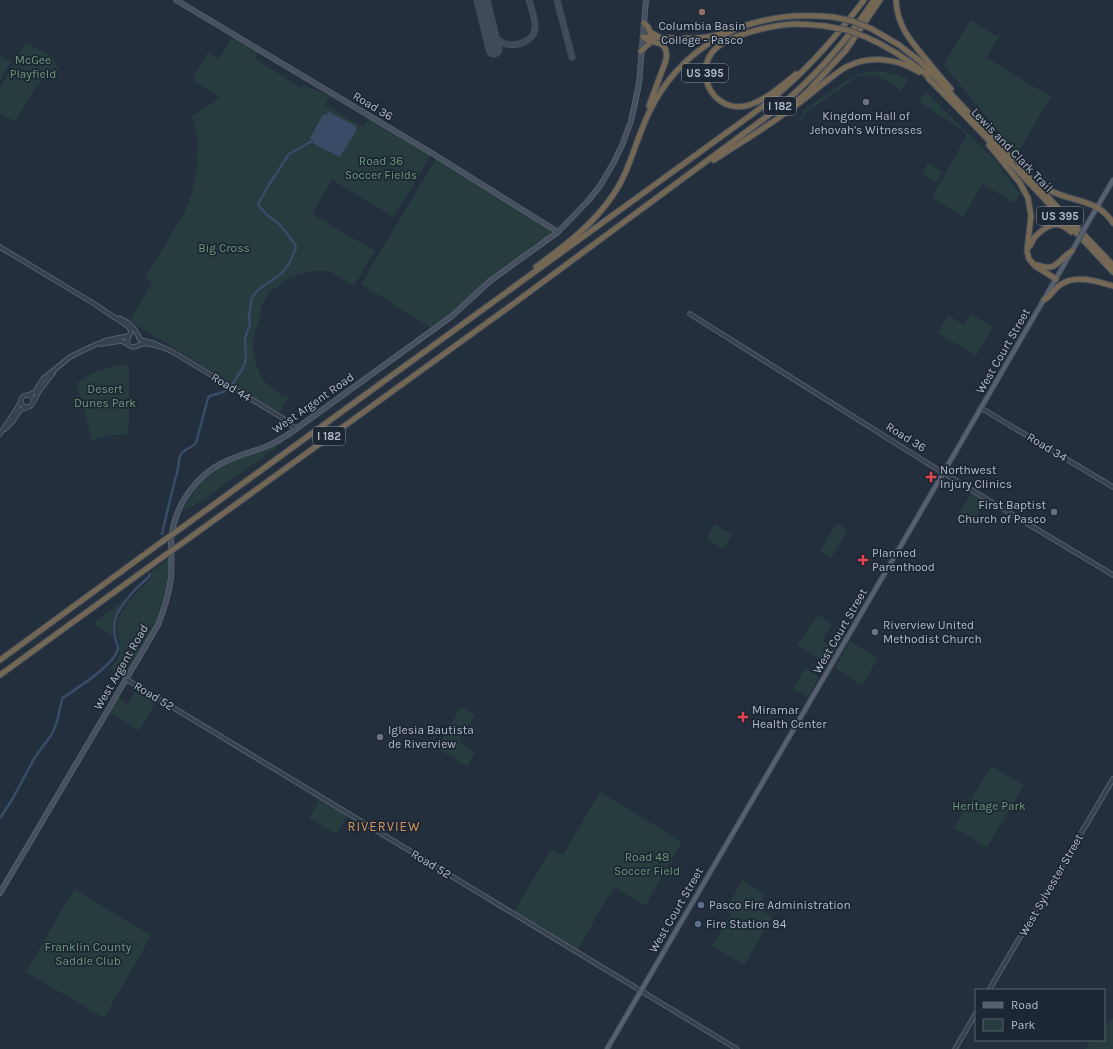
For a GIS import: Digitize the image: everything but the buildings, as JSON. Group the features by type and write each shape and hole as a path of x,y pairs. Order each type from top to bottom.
{"highway":[{"name":"I 182","path":"0,660 762,107 789,85 815,60 864,0"},
{"name":"I 182","path":"0,675 504,310 773,112 795,94 815,74 843,42 874,0"},
{"path":"778,118 809,90 846,50 880,0"},
{"name":"US 395","path":"896,0 898,16 907,36 977,121"},
{"path":"643,37 681,39 701,38 765,19 783,16 809,15 833,17 852,21 872,29 892,40 913,56 977,121"},
{"path":"644,23 650,32 660,37"},
{"name":"US 395","path":"815,60 757,102 743,106 729,105 719,100 711,92 706,82 706,62 711,53 718,46 726,41 761,29 793,24 825,26 847,30 866,37 886,46 904,57 922,71 928,78"},
{"path":"642,128 665,85 688,59 716,39 740,27"},
{"path":"473,317 477,311 586,227 597,216 622,181 630,163 665,63 666,51 663,46 658,42 647,41 643,37"},
{"path":"642,51 652,42"},
{"path":"666,191 778,118 838,72 847,67 860,62 878,60 896,62 915,70 928,78"},
{"name":"Lewis and Clark Trail","path":"928,78 985,138 1008,159 1113,272"},
{"name":"Lewis and Clark Trail","path":"977,121 1113,265"},
{"path":"985,138 986,142 1020,183 1028,198 1031,216 1027,251 1029,260 1035,266 1056,279"},
{"path":"1010,157 1016,160 1047,189 1060,195 1085,202 1097,208 1113,223"},
{"path":"1072,250 1066,254 1061,262 1056,266 1046,268 1039,266 1034,262 1029,250 1033,238 1050,225 1058,224 1078,236"},
{"path":"1044,300 1049,297 1059,286 1070,280 1085,280 1113,286"}],"main road":[{"name":"Road 36","path":"176,0 436,155 558,232"},
{"name":"West Argent Road","path":"0,893 153,633 164,609 168,594 171,578 171,541 173,530 179,509 190,491 205,474 221,463 271,445 285,437 452,316 494,279 558,232 580,210 605,178 618,156 629,128 636,104 640,79 646,0"},
{"name":"West Court Street","path":"607,1049 944,473 1113,180"}],"street":[{"name":"Road 44","path":"0,247 112,315 130,328 131,331 129,336"},
{"name":"Road 36","path":"690,314 944,473 1113,575"},
{"name":"Road 44","path":"112,315 130,324 139,337 144,341 153,343 178,355 281,417 296,429"},
{"path":"1,432 24,396 35,392 41,382 70,357 98,344 134,334 139,337 140,342 138,345 132,347 121,341 98,344"},
{"path":"128,344 127,341 129,336"},
{"name":"Road 44","path":"138,345 147,344 164,348"},
{"path":"1,432 13,421 20,410 30,407 39,391 57,367"},
{"path":"29,395 34,401"},
{"path":"21,401 22,405 26,408"},
{"name":"Road 34","path":"981,408 1113,487"},
{"name":"Road 52","path":"126,679 737,1049"},
{"name":"West Sylvester Street","path":"990,989 1113,779"},
{"path":"955,1049 975,1015"}],"green space":[{"path":"970,20 997,36 998,34 1000,35 981,66 987,58 1051,97 1018,152 1007,142 944,65"},
{"name":"Big Cross","path":"232,37 258,52 254,58 301,88 304,85 330,96 325,105 363,127 369,118 431,155 394,217 332,180 312,214 375,251 354,286 329,271 311,271 289,278 270,292 261,305 261,315 255,332 253,347 256,364 261,377 283,397 289,397 279,413 130,321 152,283 145,278 185,211 193,190 196,173 198,139 192,116 220,98 193,81 196,72 208,52 219,59"},
{"name":"McGee Playfield","path":"26,43 52,57 59,69 36,86 14,121 0,113 0,87"},
{"path":"0,56 11,62 1,80 0,80"},
{"path":"873,71 891,73 908,79 901,91 885,80 875,76 864,75 857,77 808,111 796,125 805,109 849,79 860,74"},
{"path":"926,92 997,162 1020,194 1014,203 983,184 963,217 932,197 966,135 961,129 919,102"},
{"path":"437,157 541,223 551,231 550,235 488,280 459,308 431,328 361,284"},
{"path":"928,163 942,172 936,183 922,174"},
{"path":"971,314 992,327 976,356 938,333 948,315 964,325"},
{"name":"Desert Dunes Park","path":"126,365 129,366 128,433 107,436 92,441 77,383 100,370"},
{"path":"285,441 209,496 183,512 184,507 194,491 202,481 214,471 224,465"},
{"path":"972,492 986,501 970,527 956,519"},
{"path":"837,523 848,530 831,558 820,551"},
{"path":"714,524 732,534 723,549 707,539"},
{"path":"169,559 166,592 162,607 156,622 124,678 110,668 119,656 120,652 117,629 119,616 139,589 151,578 151,572"},
{"path":"128,597 114,617 113,636 93,624"},
{"path":"818,615 832,624 822,641 836,649 827,664 797,645"},
{"path":"850,641 878,658 862,685 835,668"},
{"path":"805,668 819,677 808,697 793,688"},
{"path":"137,688 157,700 139,731 109,712 117,697 128,704"},
{"path":"461,707 475,715 459,741 475,752 467,766 437,748"},
{"name":"Heritage Park","path":"991,766 1024,785 987,847 954,828"},
{"name":"Road 48 Soccer Field","path":"600,792 682,842 645,906 614,887 577,950 514,912 551,849 563,855"},
{"path":"320,799 347,816 336,834 309,818"},
{"path":"743,880 765,894 757,908 772,917 744,965 712,946 731,914 725,910"},
{"name":"Franklin County Saddle Club","path":"74,889 151,936 104,1018 26,972"},
{"path":"1113,1017 1113,1049 1085,1049 1090,1041 1105,1041 1105,1026"}],"water":[{"path":"329,112 356,126 356,131 340,157 314,144 310,138 322,116"}],"waterway":[{"path":"162,534 178,471 180,456 184,451 196,443 208,398 230,388 243,368 246,359 245,342 250,324 249,315 252,297 258,290 282,273 289,264 296,248 279,224 267,215 258,205 265,191 289,154 312,141"},
{"path":"0,818 13,798 35,757 52,734 57,722 62,699 96,675 112,660 118,647 115,639 114,628 117,614 124,603 150,574"}],"taxiway":[{"path":"490,33 498,40 510,45 520,44 528,40 534,33 535,28 534,17 529,0"},
{"path":"557,0 572,57"}],"runway":[{"path":"482,0 494,49"}],"place":[{"name":"Columbia Basin College - Pasco","path":"702,12"},
{"name":"Kingdom Hall of Jehovah's Witnesses","path":"866,102"},
{"name":"Northwest Injury Clinics","path":"931,477"},
{"name":"First Baptist Church of Pasco","path":"1054,512"},
{"name":"Planned Parenthood","path":"863,560"},
{"name":"Riverview United Methodist Church","path":"875,632"},
{"name":"Miramar Health Center","path":"743,717"},
{"name":"Iglesia Bautista de Riverview","path":"380,737"},
{"name":"Pasco Fire Administration","path":"701,905"},
{"name":"Fire Station 84","path":"698,924"}],"district":[{"name":"RIVERVIEW","path":"384,826"}],"park label":[{"name":"Road 36 Soccer Fields","path":"381,168"}]}
